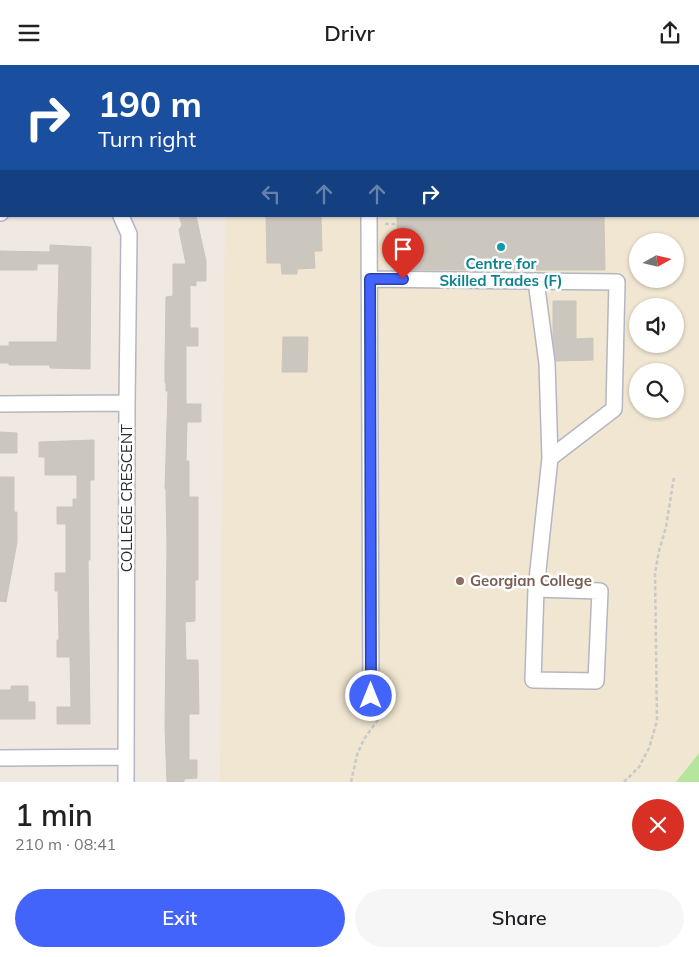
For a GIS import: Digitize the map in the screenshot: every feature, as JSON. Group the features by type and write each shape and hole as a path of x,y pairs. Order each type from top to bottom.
{"street":[{"name":"COLLEGE CRESCENT","path":"121,217 129,234 126,782"},
{"path":"369,217 371,696"},
{"path":"370,279 616,282 614,409 550,459"},
{"path":"536,281 547,363 550,459 536,589 533,680 596,681 600,591 536,589"},
{"path":"0,403 127,403"},
{"path":"0,758 126,757"}],"path":[{"path":"385,224 397,224"},
{"path":"624,782 639,767 657,721 655,573 666,527 674,477"},
{"path":"351,782 357,755 364,739 382,714"}],"shaded area":[{"name":"Georgian College","path":"225,217 699,217 699,753 676,782 220,782"}],"green space":[{"path":"699,753 699,782 676,782"}],"building":[{"path":"179,217 196,217 206,261 206,281 196,281 196,286 190,285 190,328 198,328 198,346 186,346 186,404 201,404 201,422 187,422 186,461 189,461 189,497 198,497 198,580 195,580 195,621 185,622 186,660 198,660 199,714 189,714 189,760 197,760 197,778 184,779 184,782 167,782 165,727 167,546 165,489 168,391 166,391 165,383 166,297 173,296 173,264 186,264 179,230 182,225"},
{"path":"266,217 321,217 322,251 314,251 315,268 297,269 297,274 282,274 281,263 267,263"},
{"name":"Centre for Skilled Trades (F)","path":"397,217 604,217 605,270 398,270"},
{"path":"50,245 91,247 90,369 50,368 50,365 9,365 9,363 0,363 0,346 9,346 9,342 57,342 59,264 37,264 37,270 0,270 0,251 50,252"},
{"path":"553,301 576,301 576,339 593,338 593,360 556,361 553,340"},
{"path":"283,337 308,337 307,372 282,372"},
{"path":"0,432 17,433 17,453 0,453"},
{"path":"94,440 94,480 90,480 90,560 88,560 90,724 57,724 57,707 71,707 70,657 57,657 57,640 59,640 58,591 55,591 55,573 66,573 66,524 57,524 57,507 73,507 73,499 77,499 77,475 45,475 45,457 39,457 39,442"},
{"path":"0,477 14,477 14,512 17,512 17,542 6,602 0,601"},
{"path":"11,686 28,686 28,702 35,702 35,719 0,719 0,690 11,690"}],"place":[{"name":"Centre for Skilled Trades (F)","path":"501,247"},
{"name":"Georgian College","path":"460,581"}],"route":[{"path":"371,696 370,279 403,279"}]}
